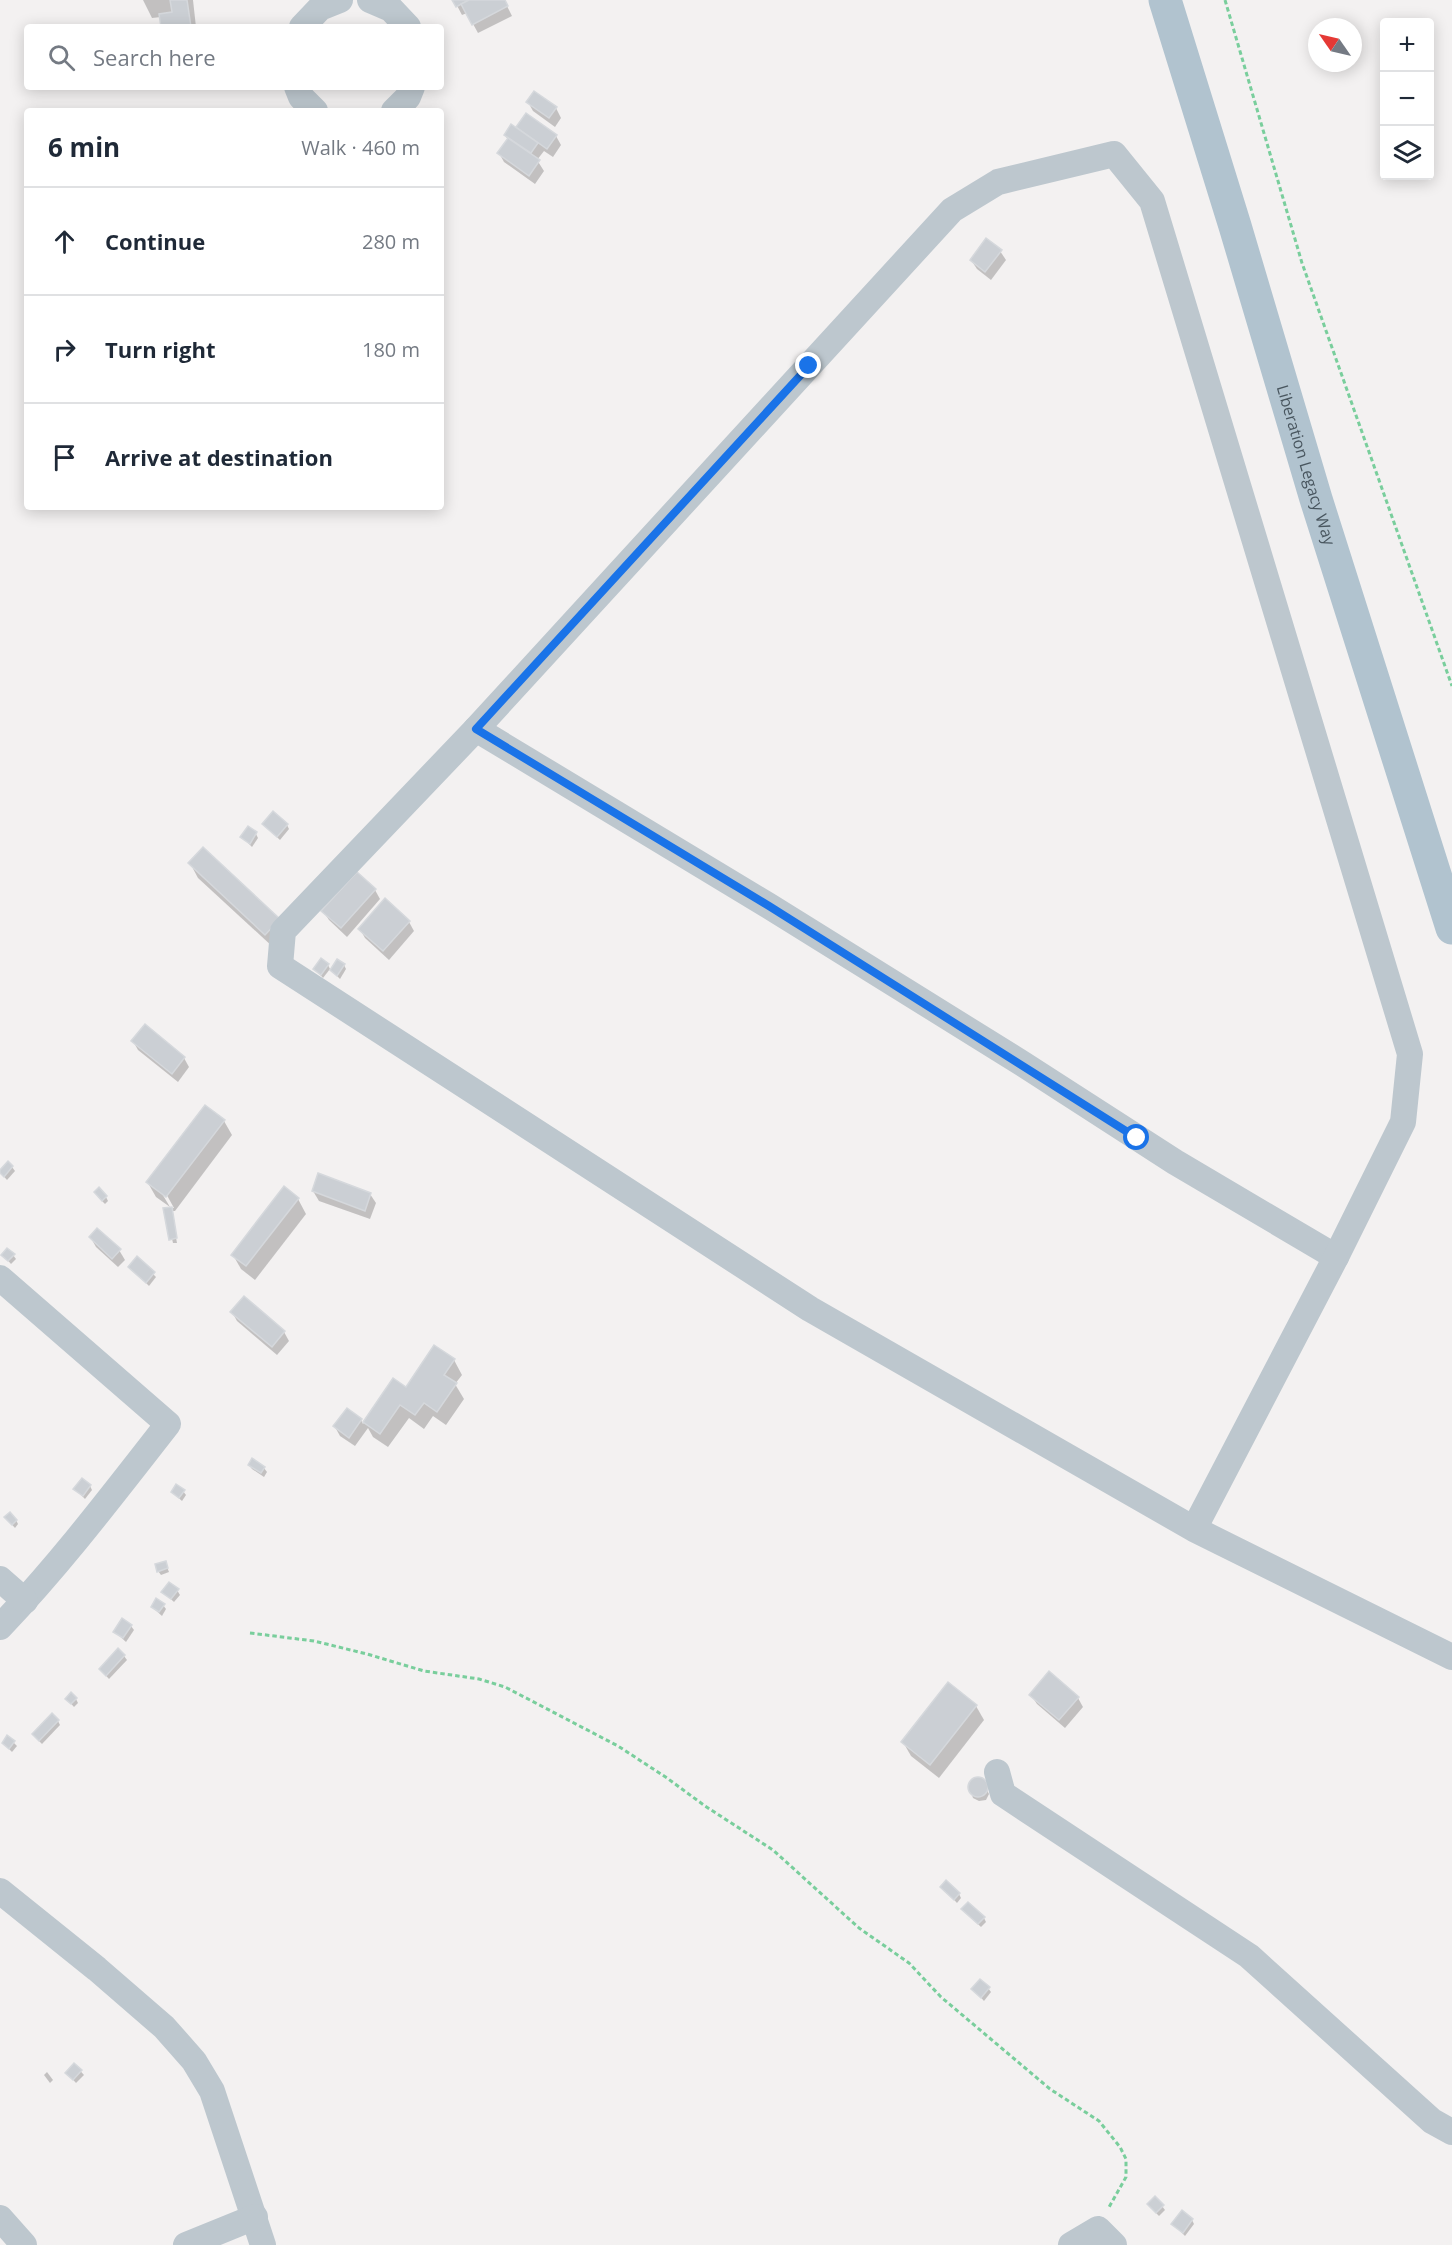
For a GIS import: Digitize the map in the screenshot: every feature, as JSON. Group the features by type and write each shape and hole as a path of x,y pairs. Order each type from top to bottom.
{"main road":[{"name":"Liberation Legacy Way","path":"1165,0 1236,226 1316,499 1452,928"}],"street":[{"path":"370,0 391,9 405,24"},
{"path":"305,24 325,3"},
{"path":"298,90 301,97 312,108"},
{"path":"397,108 408,98 411,90"},
{"path":"1194,1529 1336,1257 1403,1122 1410,1054 1152,201 1114,154 998,182 952,210 476,729 283,931 280,966 810,1309 1194,1529 1452,1657"},
{"path":"476,729 769,906 1023,1064 1175,1162 1336,1257"},
{"path":"0,1278 168,1424 94,1519 0,1627"},
{"path":"0,1579 25,1601"},
{"path":"997,1772 1003,1794 1249,1956 1432,2121 1452,2132"},
{"path":"0,1891 164,2027 194,2061 212,2091 263,2245"},
{"path":"186,2245 255,2217"},
{"path":"0,2218 24,2245"},
{"path":"1071,2245 1106,2237"}],"path":[{"path":"1225,0 1302,262 1452,686"},
{"path":"250,1633 314,1641 424,1671 479,1679 505,1687 618,1746 773,1850 858,1928 909,1963 941,1997 1050,2090 1099,2121 1120,2147 1126,2160 1126,2177 1106,2237"}],"building":[{"path":"170,0 187,0 191,24 161,24 159,14 172,12"},
{"path":"452,0 469,0 456,7"},
{"path":"469,0 505,0 508,6 472,25 461,4"},
{"path":"534,91 557,107 549,118 526,102"},
{"path":"526,113 557,135 547,149 516,127"},
{"path":"511,124 538,143 531,153 504,135"},
{"path":"508,138 540,160 529,176 497,153"},
{"path":"986,238 1002,250 985,272 970,260"},
{"path":"273,811 288,824 277,837 262,824"},
{"path":"248,826 257,832 250,844 240,837"},
{"path":"203,847 280,919 265,935 188,863"},
{"path":"357,872 376,889 341,928 321,911"},
{"path":"385,898 410,921 383,951 358,929"},
{"path":"321,958 329,964 321,975 313,969"},
{"path":"337,959 345,964 337,976 330,970"},
{"path":"145,1024 185,1057 172,1074 131,1041"},
{"path":"205,1105 225,1120 166,1197 146,1182"},
{"path":"8,1161 13,1166 4,1177 0,1170"},
{"path":"318,1173 371,1193 365,1211 312,1191"},
{"path":"284,1186 299,1198 246,1266 231,1255"},
{"path":"99,1187 107,1196 102,1201 94,1192"},
{"path":"172,1207 177,1238 169,1240 163,1208"},
{"path":"97,1228 121,1249 112,1259 89,1237"},
{"path":"7,1248 15,1254 8,1261 1,1255"},
{"path":"137,1256 155,1272 146,1283 128,1267"},
{"path":"244,1296 285,1331 272,1347 230,1312"},
{"path":"434,1345 455,1359 444,1375 457,1383 437,1412 424,1403 415,1415 400,1405 380,1434 363,1422 393,1378 406,1387"},
{"path":"347,1408 362,1419 349,1438 333,1426"},
{"path":"252,1458 265,1467 261,1473 248,1465"},
{"path":"82,1478 91,1485 83,1496 73,1489"},
{"path":"176,1484 185,1490 179,1498 171,1492"},
{"path":"10,1512 17,1520 12,1525 4,1517"},
{"path":"166,1561 168,1568 157,1572 155,1564"},
{"path":"169,1582 179,1589 171,1599 161,1592"},
{"path":"156,1598 165,1604 159,1612 151,1607"},
{"path":"122,1618 132,1625 123,1638 113,1632"},
{"path":"118,1648 125,1655 106,1676 99,1669"},
{"path":"1049,1671 1079,1697 1059,1720 1029,1695"},
{"path":"948,1682 977,1705 930,1765 901,1742"},
{"path":"71,1692 77,1698 71,1704 65,1699"},
{"path":"52,1713 59,1720 39,1741 32,1734"},
{"path":"7,1735 15,1741 9,1749 2,1743"},
{"path":"978,1777 985,1780 988,1787 985,1794 978,1797 971,1794 968,1787 971,1780"},
{"path":"946,1880 960,1893 954,1900 940,1887"},
{"path":"968,1902 985,1917 978,1924 961,1909"},
{"path":"980,1979 990,1987 981,1998 971,1989"},
{"path":"74,2063 82,2070 73,2080 65,2073"},
{"path":"1155,2196 1164,2205 1156,2213 1147,2204"},
{"path":"1182,2210 1193,2219 1183,2233 1171,2224"}],"route":[{"path":"809,366 476,729 769,906 1023,1064 1137,1138"}]}
